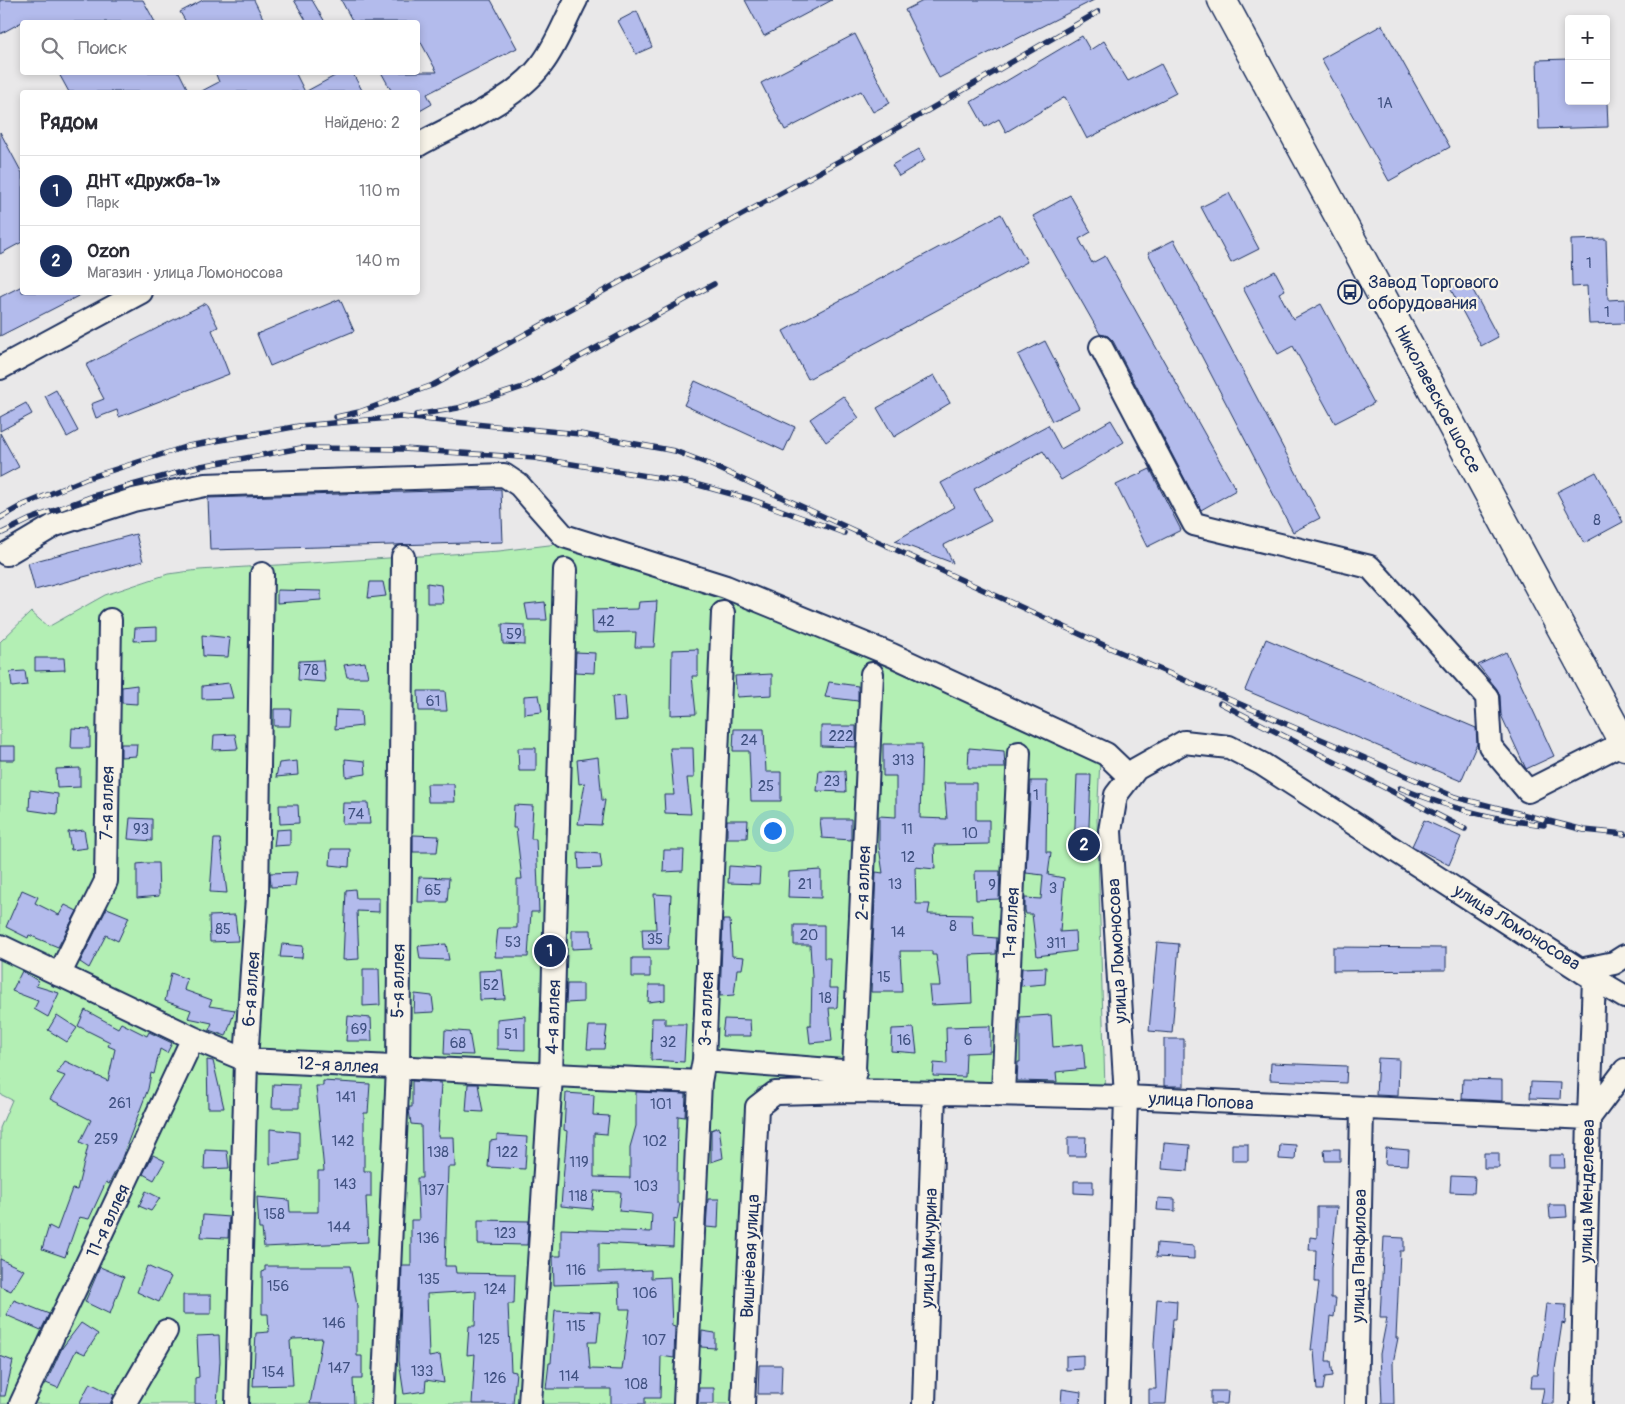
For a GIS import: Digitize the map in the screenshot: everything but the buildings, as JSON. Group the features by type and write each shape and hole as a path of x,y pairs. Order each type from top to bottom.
{"main road":[{"name":"Николаевское шоссе","path":"1222,0 1624,745"}],"street":[{"path":"420,144 500,101 527,82 543,64 576,0"},
{"path":"0,368 135,295"},
{"path":"1102,348 1194,524 1370,567 1487,697 1490,746 1528,791 1624,745"},
{"path":"6,554 56,525 133,500 205,484 504,475 519,484 564,536 726,587 892,655 1106,754 1130,777"},
{"name":"5-я аллея","path":"382,1404 398,1068 403,557"},
{"name":"4-я аллея","path":"530,1404 551,1076 565,570"},
{"name":"6-я аллея","path":"237,1404 246,1060 258,896 262,574"},
{"name":"3-я аллея","path":"685,1404 700,1082 704,1060 723,613"},
{"name":"7-я аллея","path":"59,975 106,881 110,620"},
{"name":"2-я аллея","path":"854,1081 872,674"},
{"name":"улица Ломоносова","path":"1117,1404 1126,1097 1110,830 1116,795 1136,769 1184,742 1229,746 1270,769 1587,974 1614,964 1625,956"},
{"name":"1-я аллея","path":"1003,1093 1019,753"},
{"name":"12-я аллея","path":"0,946 193,1038 246,1060 700,1082"},
{"path":"1587,974 1625,997"},
{"name":"улица Менделеева","path":"1582,1404 1589,1118 1587,974"},
{"name":"11-я аллея","path":"21,1404 193,1038"},
{"path":"704,1060 854,1081"},
{"path":"1589,1118 1625,1070"},
{"name":"улица Попова","path":"757,1107 775,1093 854,1081 934,1093 1126,1097 1589,1118"},
{"name":"улица Мичурина","path":"924,1404 934,1093"},
{"name":"Вишнёвая улица","path":"743,1404 757,1107"},
{"name":"улица Панфилова","path":"1356,1404 1362,1109"},
{"path":"124,1404 166,1331"}],"green space":[{"path":"566,543 727,597 1100,760 1097,820 1105,1089 796,1081 779,1081 758,1088 747,1115 737,1404 0,1404 0,1128 12,1100 0,1094 0,642 31,612 48,627 105,595 168,574 199,570 499,551"}],"railway":[{"path":"336,417 359,412 433,385 863,148 1098,12"},
{"path":"416,415 458,408 526,386 714,284"},
{"path":"0,518 23,505 88,478 188,446 299,426 401,417 580,434 675,451 709,464 1108,647 1455,797 1584,830 1625,834"},
{"path":"0,534 31,519 93,496 201,466 301,448 403,449 534,458 691,483 750,499 844,533"},
{"path":"1220,703 1465,829"},
{"path":"1400,788 1470,812 1506,820 1544,825"}],"place":[{"name":"Завод Торгового оборудования","path":"1350,292"},
{"name":"Ozon","path":"1084,845"},
{"name":"ДНТ «Дружба-1»","path":"550,951"}]}
